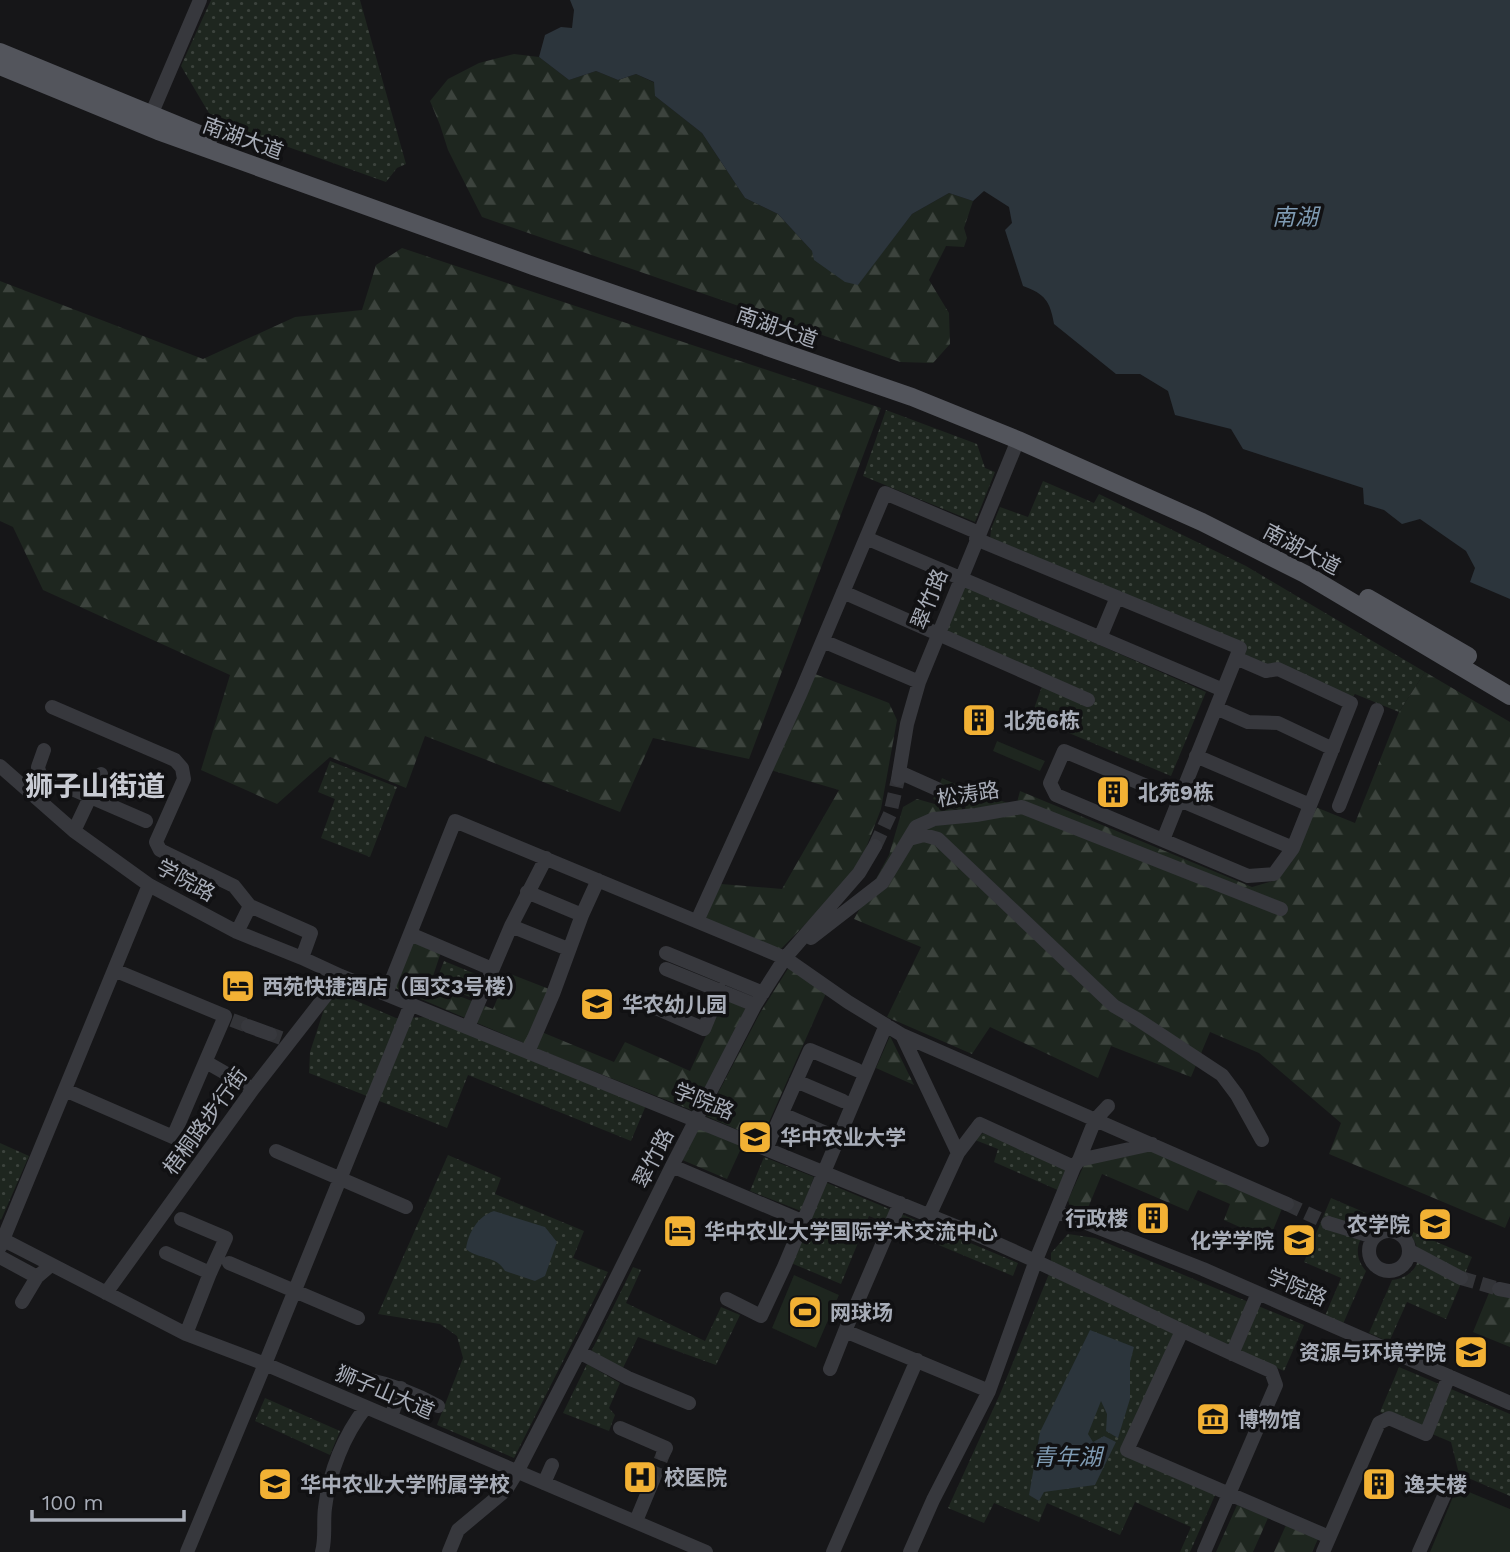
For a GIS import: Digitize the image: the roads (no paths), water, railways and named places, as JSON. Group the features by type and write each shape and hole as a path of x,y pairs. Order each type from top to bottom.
{"main road":[{"name":"南湖大道","path":"0,52 151,115 352,193 873,371 1023,430 1210,514 1334,579 1510,682"},
{"name":"南湖大道","path":"0,66 158,131 533,267 912,397 1018,440 1202,522 1305,575 1510,695"}],"street":[{"path":"151,115 200,0"},
{"name":"翠竹路","path":"937,789 898,775 907,724 919,682 1018,440"},
{"path":"697,921 767,769 885,493 977,536 1240,648 1163,840"},
{"path":"866,538 1223,690"},
{"path":"843,592 1088,700"},
{"path":"1100,638 1117,597"},
{"path":"823,641 919,682"},
{"path":"1236,658 1266,671 1278,669 1351,703 1293,848 1274,874 1248,876 1056,795 1051,783 1064,751 1293,848"},
{"path":"52,708 175,760 182,768 184,779 156,842 160,850 234,886 250,906 311,933 302,958"},
{"path":"1216,708 1248,722 1278,723 1333,749"},
{"path":"1339,806 1377,710"},
{"path":"1340,730 1365,741"},
{"path":"44,750 37,766 40,775 146,821"},
{"path":"1196,756 1310,805"},
{"name":"学院路","path":"0,766 74,831 149,885 237,932 900,1203 1036,1261 1270,1371 1276,1385 1204,1552"},
{"path":"1325,767 1350,778"},
{"path":"74,831 101,774"},
{"name":"松涛路","path":"785,958 882,883 916,827 934,819 1023,807 1281,909"},
{"path":"386,994 455,821 785,958 848,1002 902,1035 1287,1204"},
{"path":"909,839 924,835 938,839 1114,1006 1222,1075 1237,1095 1262,1140"},
{"name":"翠竹路","path":"449,1552 458,1530 506,1490 517,1472 759,999 785,958 859,873 875,846"},
{"path":"468,1027 511,926 546,858"},
{"path":"528,1052 598,880"},
{"path":"1,1242 149,885"},
{"path":"527,892 582,915"},
{"path":"237,932 250,906"},
{"path":"511,926 568,949"},
{"path":"410,934 492,969"},
{"path":"666,953 759,999"},
{"path":"666,969 720,990 759,999"},
{"path":"65,1090 173,1137 229,1018 114,970"},
{"name":"梧桐路步行街","path":"106,1293 253,1089 281,1038 341,976"},
{"path":"649,1005 704,1029 720,990"},
{"path":"187,1552 411,1004"},
{"path":"727,1299 761,1316 804,1222 886,1025"},
{"path":"248,1026 281,1038"},
{"path":"902,1035 958,1153"},
{"path":"766,1149 810,1049 857,1069"},
{"path":"206,1062 253,1089"},
{"path":"796,1081 843,1101"},
{"path":"910,1552 933,1500 989,1391 1056,1211 1095,1120 1108,1106"},
{"path":"782,1114 828,1134"},
{"path":"929,1216 958,1153 980,1124 1077,1164 1153,1144"},
{"path":"276,1151 406,1207"},
{"path":"672,1166 804,1222"},
{"path":"830,1369 900,1203"},
{"name":"学院路","path":"1056,1211 1203,1269 1510,1402"},
{"path":"181,1219 226,1238 186,1334"},
{"path":"1328,1223 1374,1237"},
{"path":"1410,1251 1405,1264 1394,1271 1375,1267 1368,1256 1368,1249 1374,1237 1379,1233 1393,1231 1405,1238 1410,1251 1461,1278"},
{"name":"狮子山大道","path":"1,1242 186,1334 265,1364 706,1552"},
{"path":"166,1253 210,1273"},
{"path":"0,1258 37,1277"},
{"path":"229,1263 358,1318"},
{"path":"22,1302 37,1277 51,1265"},
{"path":"1232,1354 1258,1293"},
{"path":"845,1331 989,1391"},
{"path":"1182,1331 1127,1450 1329,1537"},
{"path":"579,1352 628,1378 689,1403"},
{"path":"833,1552 917,1360"},
{"path":"1323,1552 1379,1423 1389,1418 1426,1434 1449,1376"},
{"path":"362,1378 388,1383 417,1394 438,1406"},
{"path":"390,1418 401,1388"},
{"path":"322,1552 325,1507 335,1461 354,1422 366,1407"},
{"path":"620,1428 666,1448 663,1454"},
{"path":"544,1483 552,1465"},
{"path":"636,1521 653,1480"},
{"path":"1419,1552 1448,1486"}],"water":[{"name":"南湖","path":"570,0 1510,0 1510,599 1470,582 1475,568 1466,551 1420,519 1402,524 1384,510 1364,504 1363,488 1243,449 1231,429 1175,415 1168,391 1140,374 1116,374 1054,324 1051,309 1045,299 1023,286 1005,230 1012,223 1009,207 984,191 973,201 949,193 912,214 858,285 845,282 814,260 812,251 778,214 745,198 702,133 655,96 654,82 636,74 618,80 596,71 569,80 539,57 545,35 561,27 572,28 574,10"},
{"path":"494,1211 545,1227 557,1242 545,1276 535,1281 505,1271 497,1262 466,1249 475,1226 488,1213"},
{"name":"青年湖","path":"1090,1330 1134,1347 1130,1363 1130,1399 1118,1438 1106,1431 1107,1414 1101,1401 1088,1434 1093,1442 1104,1436 1116,1442 1095,1485 1044,1492 1039,1501 1029,1495 1040,1432"}],"tunnel":[{"path":"875,846 890,814 898,779"},
{"path":"232,1020 248,1026"},
{"path":"270,1034 281,1038"},
{"path":"1287,1204 1328,1223"},
{"path":"1461,1278 1499,1289"},
{"path":"653,1480 663,1454"}],"place":[{"name":"北苑6栋","path":"979,720"},
{"name":"北苑9栋","path":"1113,792"},
{"name":"西苑快捷酒店（国交3号楼）","path":"238,986"},
{"name":"华农幼儿园","path":"597,1004"},
{"name":"华中农业大学","path":"755,1137"},
{"name":"行政楼","path":"1153,1218"},
{"name":"农学院","path":"1435,1224"},
{"name":"华中农业大学国际学术交流中心","path":"680,1231"},
{"name":"化学学院","path":"1299,1240"},
{"name":"网球场","path":"805,1312"},
{"name":"资源与环境学院","path":"1471,1352"},
{"name":"博物馆","path":"1213,1419"},
{"name":"校医院","path":"640,1477"},
{"name":"华中农业大学附属学校","path":"275,1484"},
{"name":"逸夫楼","path":"1379,1484"}],"district":[{"name":"狮子山街道","path":"95,786"}]}
